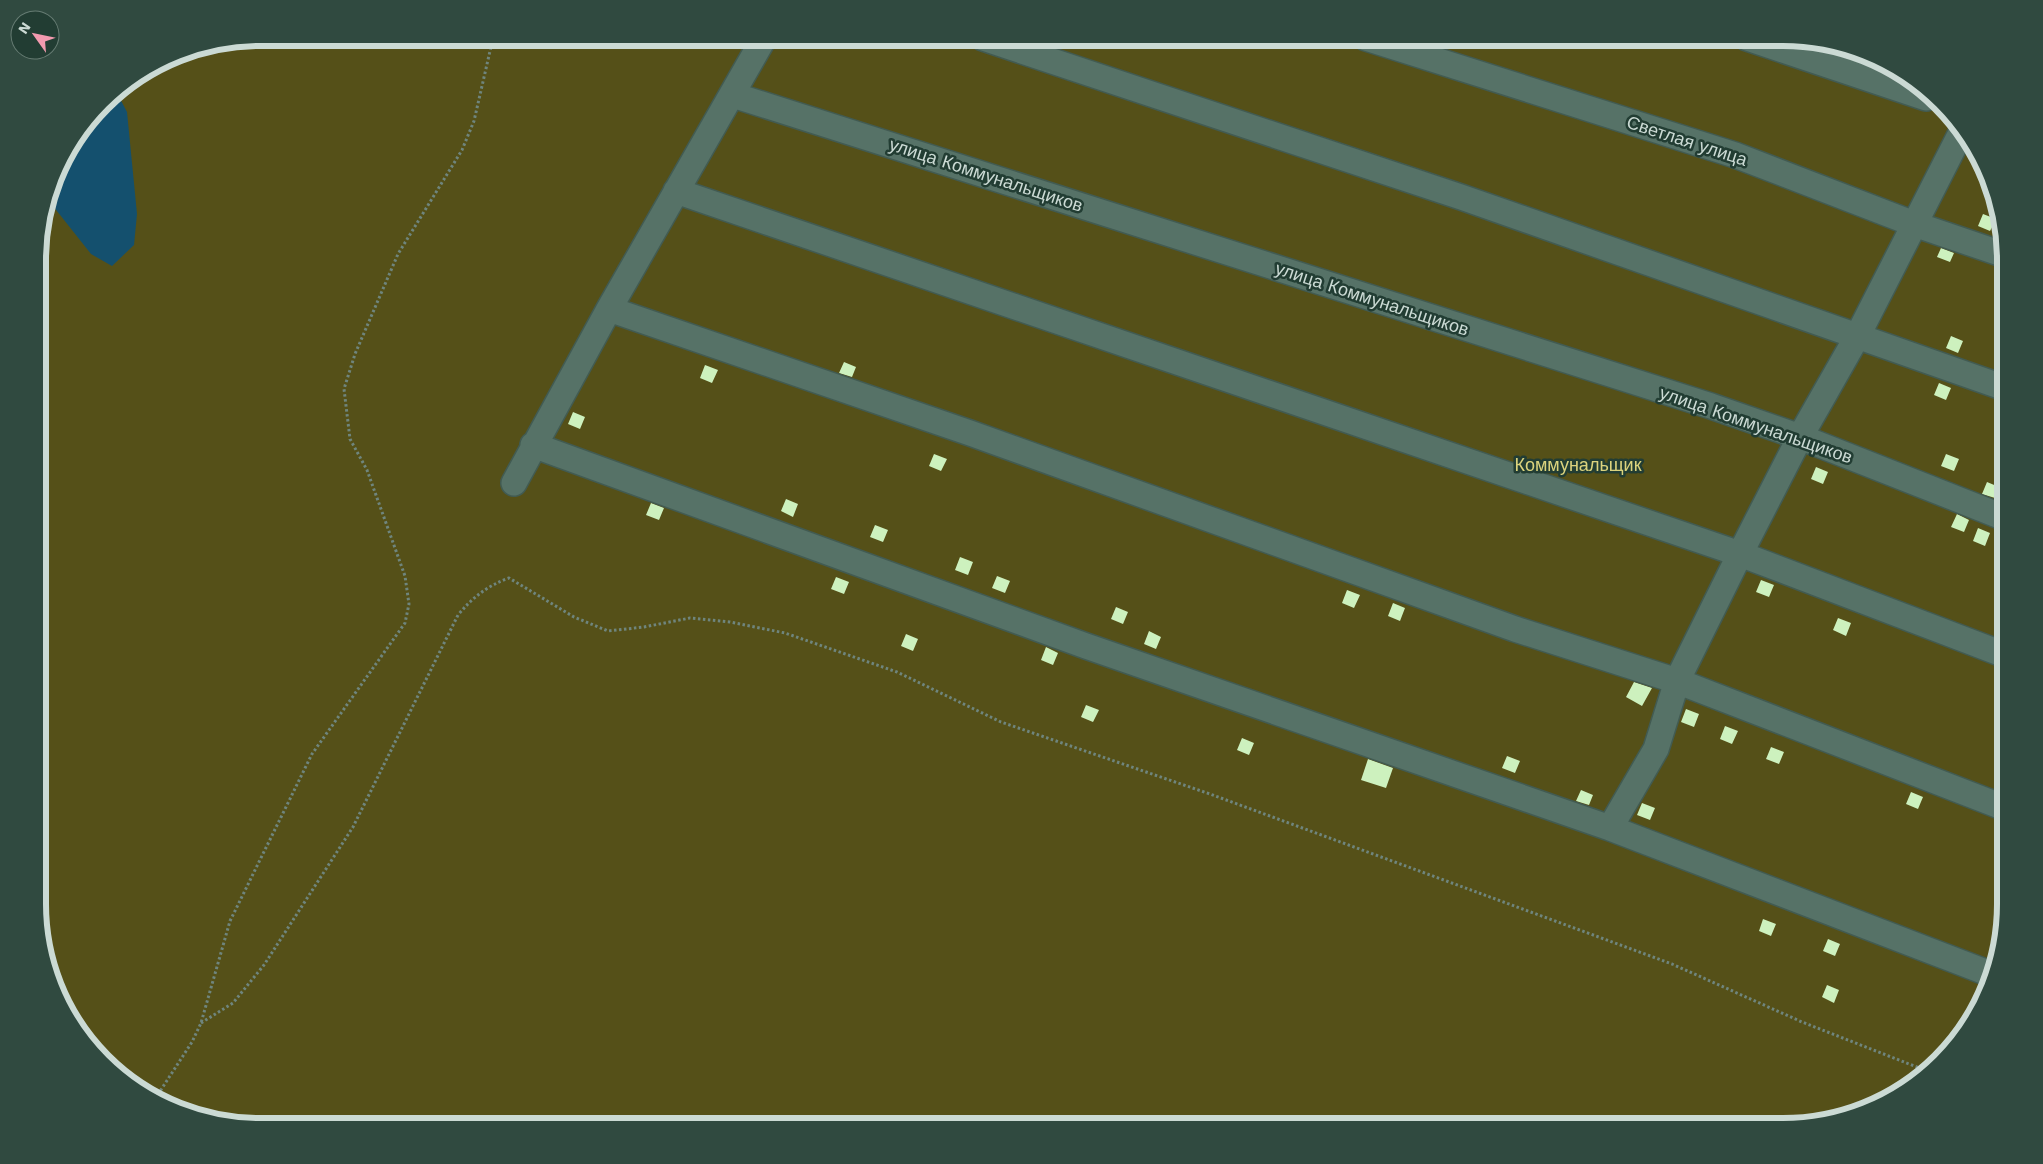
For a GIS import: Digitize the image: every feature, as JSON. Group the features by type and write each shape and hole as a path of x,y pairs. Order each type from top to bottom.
{"street":[{"path":"514,483 609,309 760,46"},
{"path":"1007,46 1461,197 1997,385"},
{"name":"Светлая улица","path":"1391,46 1735,155 1914,224 1996,252"},
{"path":"1771,46 1920,96"},
{"name":"улица Коммунальщиков","path":"733,95 1711,406 1800,437 1997,515"},
{"path":"1610,828 1656,749 1677,681 1740,554 1800,437 1858,335 1959,138"},
{"path":"676,191 1740,554 1997,651"},
{"path":"609,309 970,433 1515,629 1677,681 1997,805"},
{"path":"534,445 1086,646 1610,828 1985,972"}],"path":[{"path":"160,1093 192,1042 201,1023 230,921 312,754 406,623 409,604 405,576 367,470 350,439 344,389 355,354 398,254 462,150 471,128 491,46"},
{"path":"201,1023 233,1003 264,965 353,826 458,615 472,598 491,585 509,578 574,617 608,630 644,627 690,618 730,622 785,633 860,659 897,672 1002,722 1210,794 1672,964 1802,1022 1920,1068"}],"green space":[{"name":"Коммунальщик","path":"1782,46 1824,50 1851,58 1890,75 1924,99 1944,119 1961,141 1975,166 1985,192 1995,233 1997,261 1997,903 1993,945 1985,972 1968,1011 1944,1045 1924,1065 1890,1089 1851,1106 1824,1114 1782,1118 261,1118 219,1114 192,1106 153,1089 119,1065 99,1045 82,1023 68,998 58,972 48,931 46,903 46,261 48,233 54,205 68,166 82,141 99,119 119,99 141,82 166,68 219,50 247,47"}],"water":[{"path":"120,98 127,112 137,214 134,245 112,266 91,254 54,207 68,166 82,141 99,119"}],"building":[{"path":"1983,214 1993,218 1994,224 1990,231 1978,226"},
{"path":"1941,248 1954,253 1950,262 1937,257"},
{"path":"1951,336 1963,341 1958,353 1946,348"},
{"path":"844,362 856,367 852,377 839,373"},
{"path":"705,365 718,370 712,383 700,378"},
{"path":"1939,383 1951,388 1946,400 1934,395"},
{"path":"573,412 585,417 580,429 568,424"},
{"path":"934,454 947,459 941,471 929,466"},
{"path":"1946,454 1959,459 1954,471 1941,466"},
{"path":"1816,467 1828,472 1823,484 1811,479"},
{"path":"1987,482 1997,486 1995,498 1982,494"},
{"path":"786,499 798,504 793,517 781,511"},
{"path":"651,503 664,508 659,520 646,515"},
{"path":"1957,514 1969,520 1964,532 1951,527"},
{"path":"875,525 888,530 883,542 870,537"},
{"path":"1978,528 1990,533 1985,546 1973,541"},
{"path":"960,557 973,562 968,575 955,570"},
{"path":"997,576 1010,581 1005,593 992,588"},
{"path":"836,577 849,582 844,594 831,589"},
{"path":"1761,580 1774,585 1769,597 1756,592"},
{"path":"1347,590 1360,595 1354,608 1342,603"},
{"path":"1393,603 1405,608 1400,621 1388,616"},
{"path":"1116,607 1128,612 1123,624 1111,619"},
{"path":"1838,618 1851,623 1846,636 1833,630"},
{"path":"1149,631 1161,637 1156,649 1144,644"},
{"path":"906,634 918,639 913,651 901,646"},
{"path":"1046,647 1058,653 1053,665 1041,660"},
{"path":"1634,682 1652,688 1642,706 1626,697"},
{"path":"1086,705 1099,710 1093,722 1081,717"},
{"path":"1686,709 1699,714 1694,727 1681,722"},
{"path":"1725,726 1738,731 1732,744 1720,739"},
{"path":"1242,738 1254,743 1249,755 1237,750"},
{"path":"1771,747 1784,752 1779,764 1766,759"},
{"path":"1507,756 1520,761 1515,773 1502,768"},
{"path":"1368,759 1393,768 1386,788 1361,780"},
{"path":"1581,790 1593,795 1589,805 1576,801"},
{"path":"1911,792 1923,797 1918,809 1906,804"},
{"path":"1642,803 1655,808 1650,820 1637,815"},
{"path":"1763,919 1776,924 1771,936 1759,931"},
{"path":"1828,939 1840,944 1835,956 1823,951"},
{"path":"1827,985 1839,990 1834,1003 1822,997"}]}
